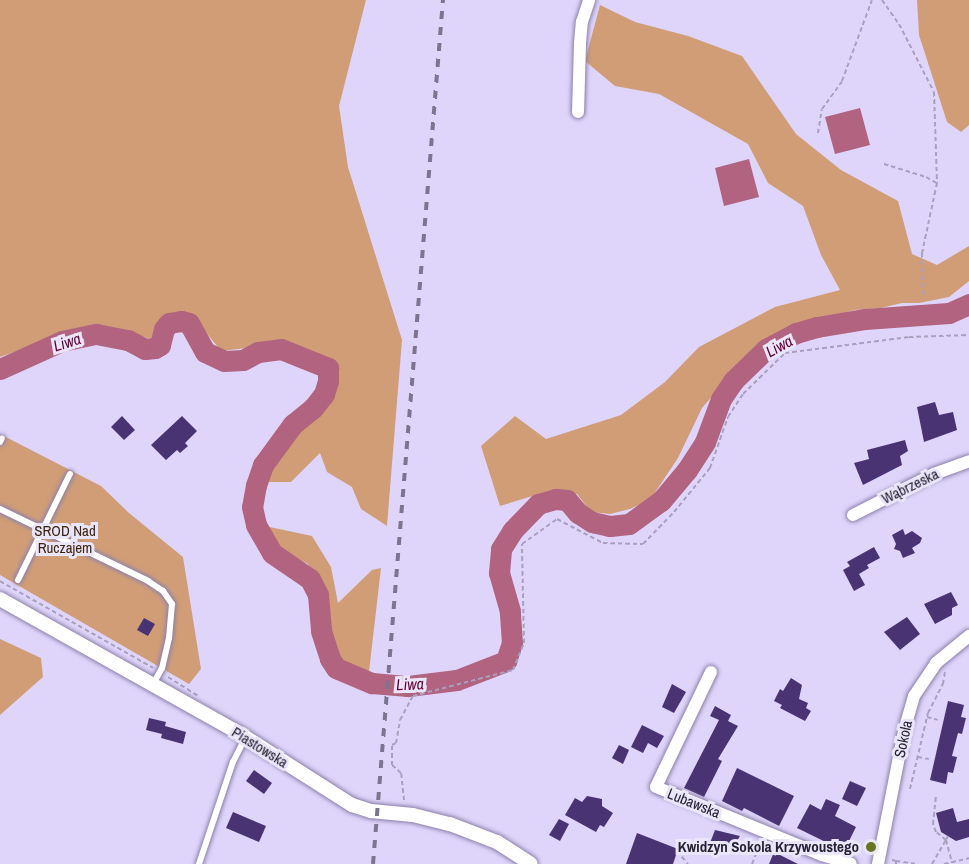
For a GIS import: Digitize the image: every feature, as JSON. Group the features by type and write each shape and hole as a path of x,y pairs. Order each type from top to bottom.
{"street":[{"path":"578,112 582,22 589,0"},
{"name":"Wąbrzeska","path":"853,515 934,474 969,461"},
{"name":"Piastowska","path":"0,600 245,737 352,805 371,811 404,814 450,824 497,842 531,864"},
{"name":"Sokola","path":"878,864 904,731 914,696 936,663 969,636"},
{"name":"Lubawska","path":"711,672 656,787 765,832 851,864"}],"lane":[{"path":"18,580 70,474"},
{"path":"0,509 148,581 163,591 172,604 169,638 162,668 153,685"},
{"path":"200,864 233,762 245,737"}],"path":[{"path":"818,133 822,109 842,81 872,0"},
{"path":"882,0 899,24 934,92 937,183 922,253 923,298"},
{"path":"884,164 937,183"},
{"path":"404,814 401,773 392,765 392,746 396,743 400,720 413,696 513,670 524,643 525,591 522,544 557,519 603,543 643,544 674,512 710,468 728,417 742,394 785,353 909,337 969,334"},
{"path":"910,789 927,717 943,684 946,666"},
{"path":"927,717 938,720"},
{"path":"918,757 929,759"},
{"path":"936,794 933,824 936,832 947,838 952,862"},
{"path":"752,864 765,832"},
{"path":"932,864 947,838"},
{"path":"677,851 688,864"},
{"path":"944,864 969,858"},
{"path":"896,861 917,864"}],"green space":[{"path":"0,0 366,0 339,106 348,167 402,340 387,526 361,509 352,487 327,472 320,453 291,482 263,482 293,435 325,409 336,374 330,360 281,344 221,351 192,315 164,316 155,340 94,324 0,357"},
{"path":"917,0 969,0 969,125 961,132 947,122 919,35"},
{"path":"600,5 635,22 688,36 742,56 796,134 841,170 898,201 912,254 937,265 969,246 969,281 949,297 919,303 902,303 881,308 855,310 803,324 772,339 747,356 702,408 678,458 650,500 630,509 610,514 591,512 577,494 552,490 500,506 481,446 515,416 546,439 621,415 665,382 699,347 775,307 840,290 821,255 803,206 768,183 748,144 659,94 615,86 585,61"},
{"name":"SROD Nad Ruczajem","path":"0,434 101,486 129,513 183,557 201,669 189,684 0,575"},
{"path":"265,526 312,536 331,567 338,603 372,570 381,568 369,672 342,661 325,623 324,592 308,564 277,547"},
{"path":"0,639 41,658 43,677 0,715"}],"shaded area":[{"path":"860,108 870,145 835,154 825,117"},
{"path":"749,159 759,197 724,206 715,168"}],"building":[{"path":"935,402 939,415 953,412 957,430 924,442 917,407"},
{"path":"122,416 135,430 124,440 111,427"},
{"path":"182,416 197,431 185,443 188,446 180,453 177,450 166,460 151,445"},
{"path":"905,440 908,451 900,456 902,465 863,485 854,463 869,459 867,450"},
{"path":"903,529 905,535 912,531 922,538 920,543 912,548 915,553 903,558 900,551 894,549 896,544 892,535"},
{"path":"874,547 880,558 867,565 869,568 859,574 865,585 854,591 843,570 850,566 847,562"},
{"path":"951,592 958,605 952,608 952,615 935,624 924,604"},
{"path":"907,617 920,634 900,650 884,632"},
{"path":"144,618 155,624 148,636 137,630"},
{"path":"791,678 802,685 799,699 808,703 806,708 811,711 805,721 780,708 782,705 774,701 780,689 783,691"},
{"path":"672,684 686,692 674,713 662,707"},
{"path":"948,701 964,705 961,717 966,718 962,734 958,733 952,756 957,757 953,773 948,772 946,784 930,780"},
{"path":"715,706 731,715 728,721 738,726 718,759 722,761 704,797 684,788 719,720 710,716"},
{"path":"149,718 166,722 165,726 186,732 183,744 161,738 162,734 146,730"},
{"path":"642,725 664,736 657,748 648,743 643,753 631,747"},
{"path":"619,745 629,750 623,764 612,758"},
{"path":"737,768 794,796 779,826 744,808 742,811 722,801"},
{"path":"254,770 272,783 264,794 246,781"},
{"path":"850,781 866,788 857,806 842,799"},
{"path":"587,796 602,799 602,806 613,813 604,827 600,825 596,832 565,815 575,798 582,802"},
{"path":"826,799 840,805 835,816 856,827 844,851 797,828 810,804 821,810"},
{"path":"953,808 957,822 969,819 969,837 956,841 941,832 936,813"},
{"path":"233,812 266,826 259,842 226,828"},
{"path":"559,819 569,824 560,841 549,835"},
{"path":"715,830 740,836 730,852 710,843"},
{"path":"637,833 678,849 673,864 626,864"},
{"path":"774,852 798,864 769,864"}],"waterway":[{"name":"Liwa","path":"0,369 62,341 96,334 128,340 145,349 155,348 160,345 164,329 169,323 181,321 189,323 205,352 224,361 243,360 258,352 281,349 328,368 328,381 324,394 313,408 293,424 263,465 252,507 256,525 272,553 310,579 318,595 321,631 330,659 336,668 372,683 408,686 457,680 506,661 512,643 510,611 499,573 501,549 513,530 538,504 556,499 567,500 578,513 592,522 610,526 629,524 661,501 687,470 705,442 721,399 733,381 766,349 796,333 817,327 865,319 949,313 969,304"}],"railway":[{"path":"373,864 443,0"}],"place":[{"name":"Kwidzyn Sokola Krzywoustego","path":"871,847"}]}
